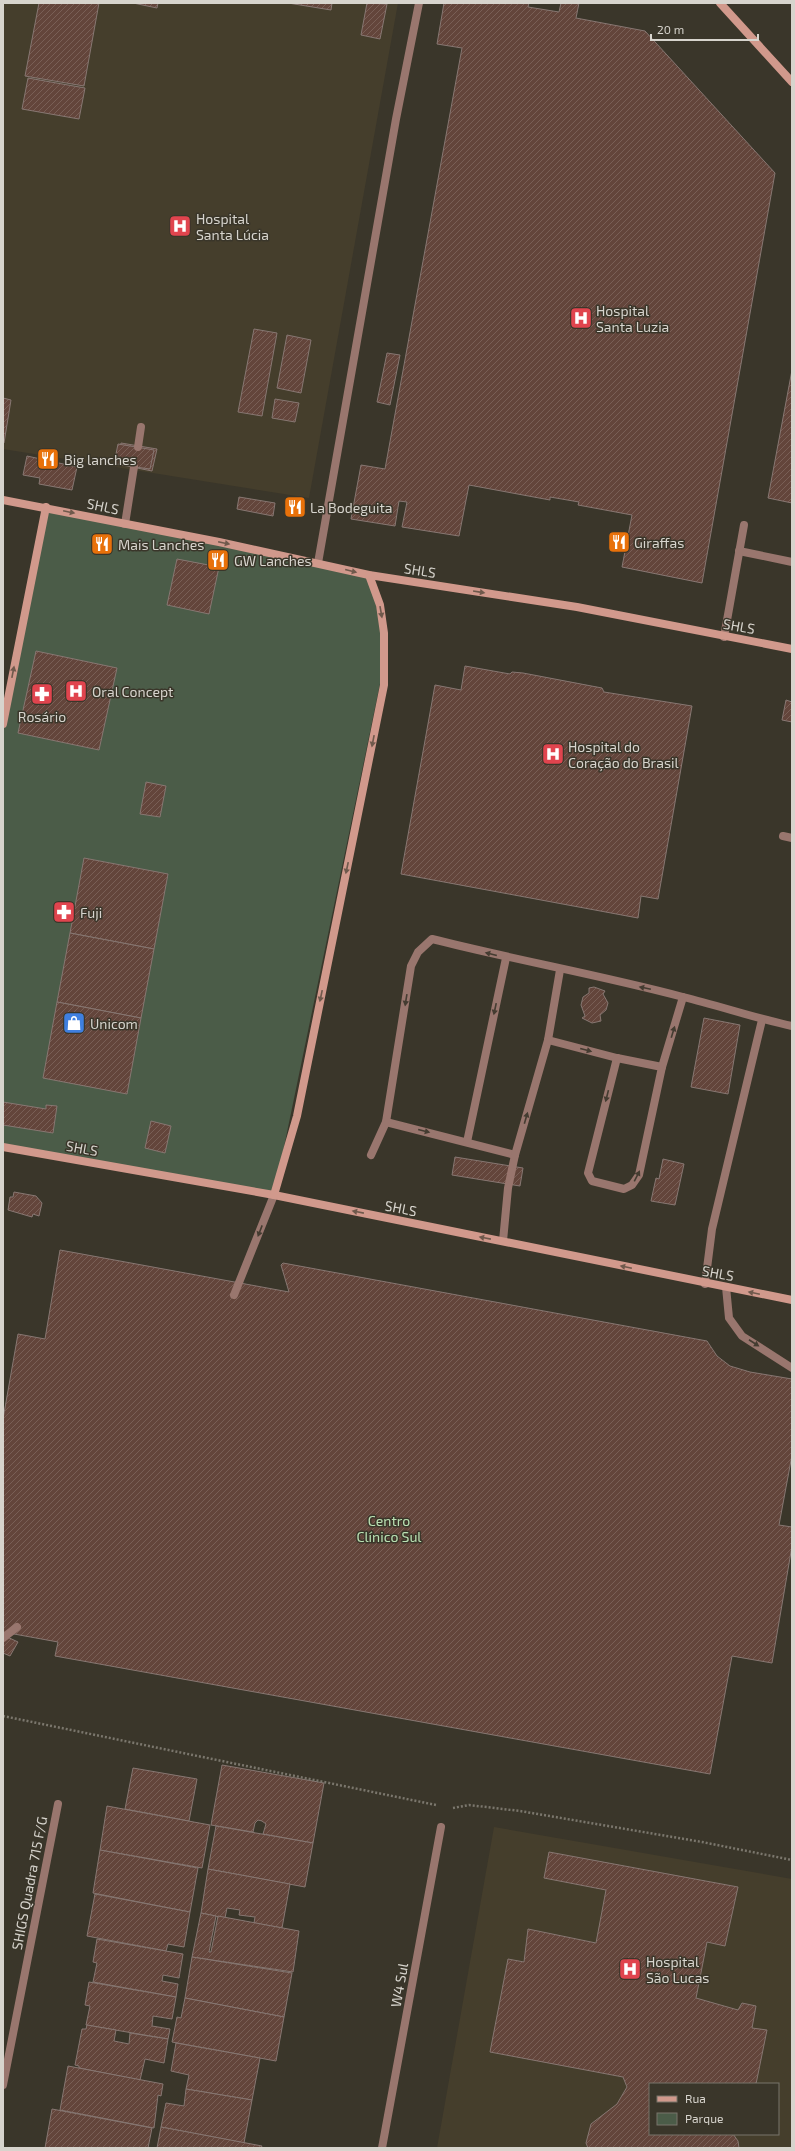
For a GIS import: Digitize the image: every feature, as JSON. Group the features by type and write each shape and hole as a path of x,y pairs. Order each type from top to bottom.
{"street":[{"path":"318,562 396,119 419,3"},
{"path":"720,3 792,82"},
{"path":"138,447 141,427"},
{"path":"125,524 134,467"},
{"name":"SHLS","path":"3,500 46,507 318,562 369,575 577,607 724,637 792,649"},
{"path":"3,724 46,507"},
{"path":"724,637 744,525"},
{"path":"739,551 792,562"},
{"path":"234,1295 274,1195 297,1116 384,685 384,633 380,605 369,575"},
{"path":"783,836 792,838"},
{"path":"371,1155 386,1122 411,966 418,952 432,939 506,958 683,997 762,1020 792,1026"},
{"path":"467,1142 506,958"},
{"path":"503,1241 508,1188 515,1155 548,1040 560,970"},
{"path":"617,1058 588,1173 592,1181 624,1189 632,1185 639,1175 662,1067 683,997"},
{"path":"705,1284 712,1229 762,1020"},
{"path":"548,1040 617,1058 662,1067"},
{"path":"386,1122 515,1155"},
{"name":"SHLS","path":"3,1147 274,1195 503,1241 705,1284 792,1300"},
{"path":"726,1287 729,1318 742,1336 792,1368"},
{"path":"3,1638 17,1627"},
{"name":"SHIGS Quadra 715 F/G","path":"3,2085 58,1804"},
{"name":"W4 Sul","path":"382,2148 441,1827"}],"path":[{"path":"3,1716 437,1805"},
{"path":"441,1827 452,1808 469,1805 520,1811 671,1836 792,1860"}],"shaded area":[{"name":"Hospital Santa Lúcia","path":"3,3 398,3 309,498 3,449"},
{"name":"Hospital São Lucas","path":"494,1827 792,1879 792,2148 437,2148"}],"green space":[{"path":"46,507 369,575 387,650 274,1195 3,1148 3,724"}],"building":[{"path":"39,3 99,3 84,86 25,76"},
{"path":"133,3 158,3 157,8"},
{"path":"288,3 332,3 331,10"},
{"path":"367,3 387,4 380,39 361,35"},
{"name":"Hospital Santa Luzia","path":"444,3 529,3 528,7 559,12 561,3 579,3 576,18 645,31 775,173 702,583 622,567 632,515 578,505 579,502 550,497 550,500 469,485 459,536 402,527 407,502 399,501 395,526 351,519 361,465 385,469 462,48 437,44"},
{"path":"28,78 85,88 79,119 22,109"},
{"path":"254,329 277,333 262,416 238,412"},
{"path":"287,335 311,340 301,393 277,388"},
{"path":"387,353 400,355 390,405 377,402"},
{"path":"792,370 792,503 768,498"},
{"path":"3,398 11,400 4,443 3,443"},
{"path":"275,399 299,403 295,422 272,418"},
{"path":"121,443 157,449 152,471 117,464"},
{"path":"118,444 154,450 150,469 114,464"},
{"path":"27,456 77,467 72,490 39,484 40,478 23,475"},
{"path":"239,497 275,503 273,516 237,509"},
{"path":"177,559 219,567 209,614 167,605"},
{"path":"36,651 117,668 99,750 18,733"},
{"name":"Hospital do Coração do Brasil","path":"465,666 510,674 512,672 523,673 602,688 604,692 692,706 658,899 641,896 638,918 401,874 435,685 461,690"},
{"path":"786,700 792,702 792,722 782,720"},
{"path":"146,782 166,786 160,817 140,814"},
{"path":"84,858 168,874 154,949 70,933"},
{"path":"70,933 154,949 141,1018 57,1002"},
{"path":"594,987 605,991 603,994 608,1003 606,1010 600,1015 601,1021 592,1023 582,1018 585,1016 581,1005 583,997 589,993 589,988"},
{"path":"57,1002 141,1018 127,1094 43,1078"},
{"path":"704,1018 740,1025 728,1094 691,1087"},
{"path":"3,1102 46,1109 46,1105 57,1106 53,1133 3,1125"},
{"path":"151,1121 171,1126 165,1153 145,1148"},
{"path":"455,1157 523,1168 520,1186 452,1175"},
{"path":"663,1159 684,1164 675,1205 651,1201 656,1178 659,1179"},
{"path":"14,1192 36,1196 42,1203 39,1216 33,1214 32,1217 8,1210 10,1197 13,1197"},
{"name":"Centro Clínico Sul","path":"60,1250 289,1292 281,1265 283,1263 707,1341 717,1356 730,1366 750,1372 792,1379 792,1455 779,1525 792,1527 792,1546 772,1663 732,1656 710,1774 55,1656 58,1642 3,1632 3,1419 18,1334 45,1339"},
{"path":"3,1635 18,1642 10,1656 3,1653"},
{"path":"222,1765 324,1783 313,1843 263,1834 266,1824 258,1820 255,1823 253,1832 211,1825"},
{"path":"133,1768 197,1779 189,1821 125,1809"},
{"path":"107,1806 210,1825 202,1868 100,1850"},
{"path":"216,1826 313,1843 305,1887 208,1869"},
{"path":"100,1850 198,1868 190,1912 93,1893"},
{"path":"549,1852 738,1887 725,1946 707,1942 696,1998 738,2010 742,2003 756,2006 752,2028 767,2030 756,2083 649,2083 649,2135 734,2135 738,2141 739,2148 588,2148 586,2143 591,2124 617,2104 627,2087 623,2077 490,2052 508,1959 524,1962 528,1929 596,1943 606,1890 544,1878"},
{"path":"208,1869 290,1884 282,1928 254,1923 255,1917 239,1915 240,1910 227,1908 225,1918 201,1913"},
{"path":"95,1894 190,1912 184,1947 168,1944 166,1951 87,1936"},
{"path":"201,1913 216,1916 209,1952 211,1952 218,1916 299,1931 293,1972 192,1957"},
{"path":"97,1939 183,1954 179,1978 163,1975 162,1981 178,1984 176,1997 93,1982 97,1963 93,1962"},
{"path":"192,1957 292,1973 284,2017 185,1998"},
{"path":"89,1982 176,1997 172,2019 153,2016 152,2026 170,2029 168,2039 86,2025 90,2006 85,2005"},
{"path":"185,1998 284,2017 276,2061 172,2042 177,2017 181,2018"},
{"path":"87,2025 116,2030 114,2041 129,2044 130,2033 168,2039 164,2063 145,2059 140,2080 79,2068 79,2066 75,2065 82,2029 86,2029"},
{"path":"176,2043 260,2058 252,2100 186,2089 189,2075 171,2071"},
{"path":"68,2066 163,2084 161,2096 158,2095 154,2128 60,2110"},
{"path":"186,2089 252,2100 244,2143 161,2127 166,2103 184,2106"},
{"path":"52,2109 152,2128 148,2148 45,2148"},
{"path":"161,2127 262,2146 261,2148 157,2148"}],"place":[{"name":"Hospital Santa Lúcia","path":"180,226"},
{"name":"Hospital Santa Luzia","path":"581,318"},
{"name":"Big lanches","path":"48,459"},
{"name":"La Bodeguita","path":"295,507"},
{"name":"Giraffas","path":"619,542"},
{"name":"Mais Lanches","path":"102,544"},
{"name":"GW Lanches","path":"218,560"},
{"name":"Oral Concept","path":"76,691"},
{"name":"Rosário","path":"42,694"},
{"name":"Hospital do Coração do Brasil","path":"553,754"},
{"name":"Fuji","path":"64,912"},
{"name":"Unicom","path":"74,1023"},
{"name":"Hospital São Lucas","path":"630,1969"}]}
